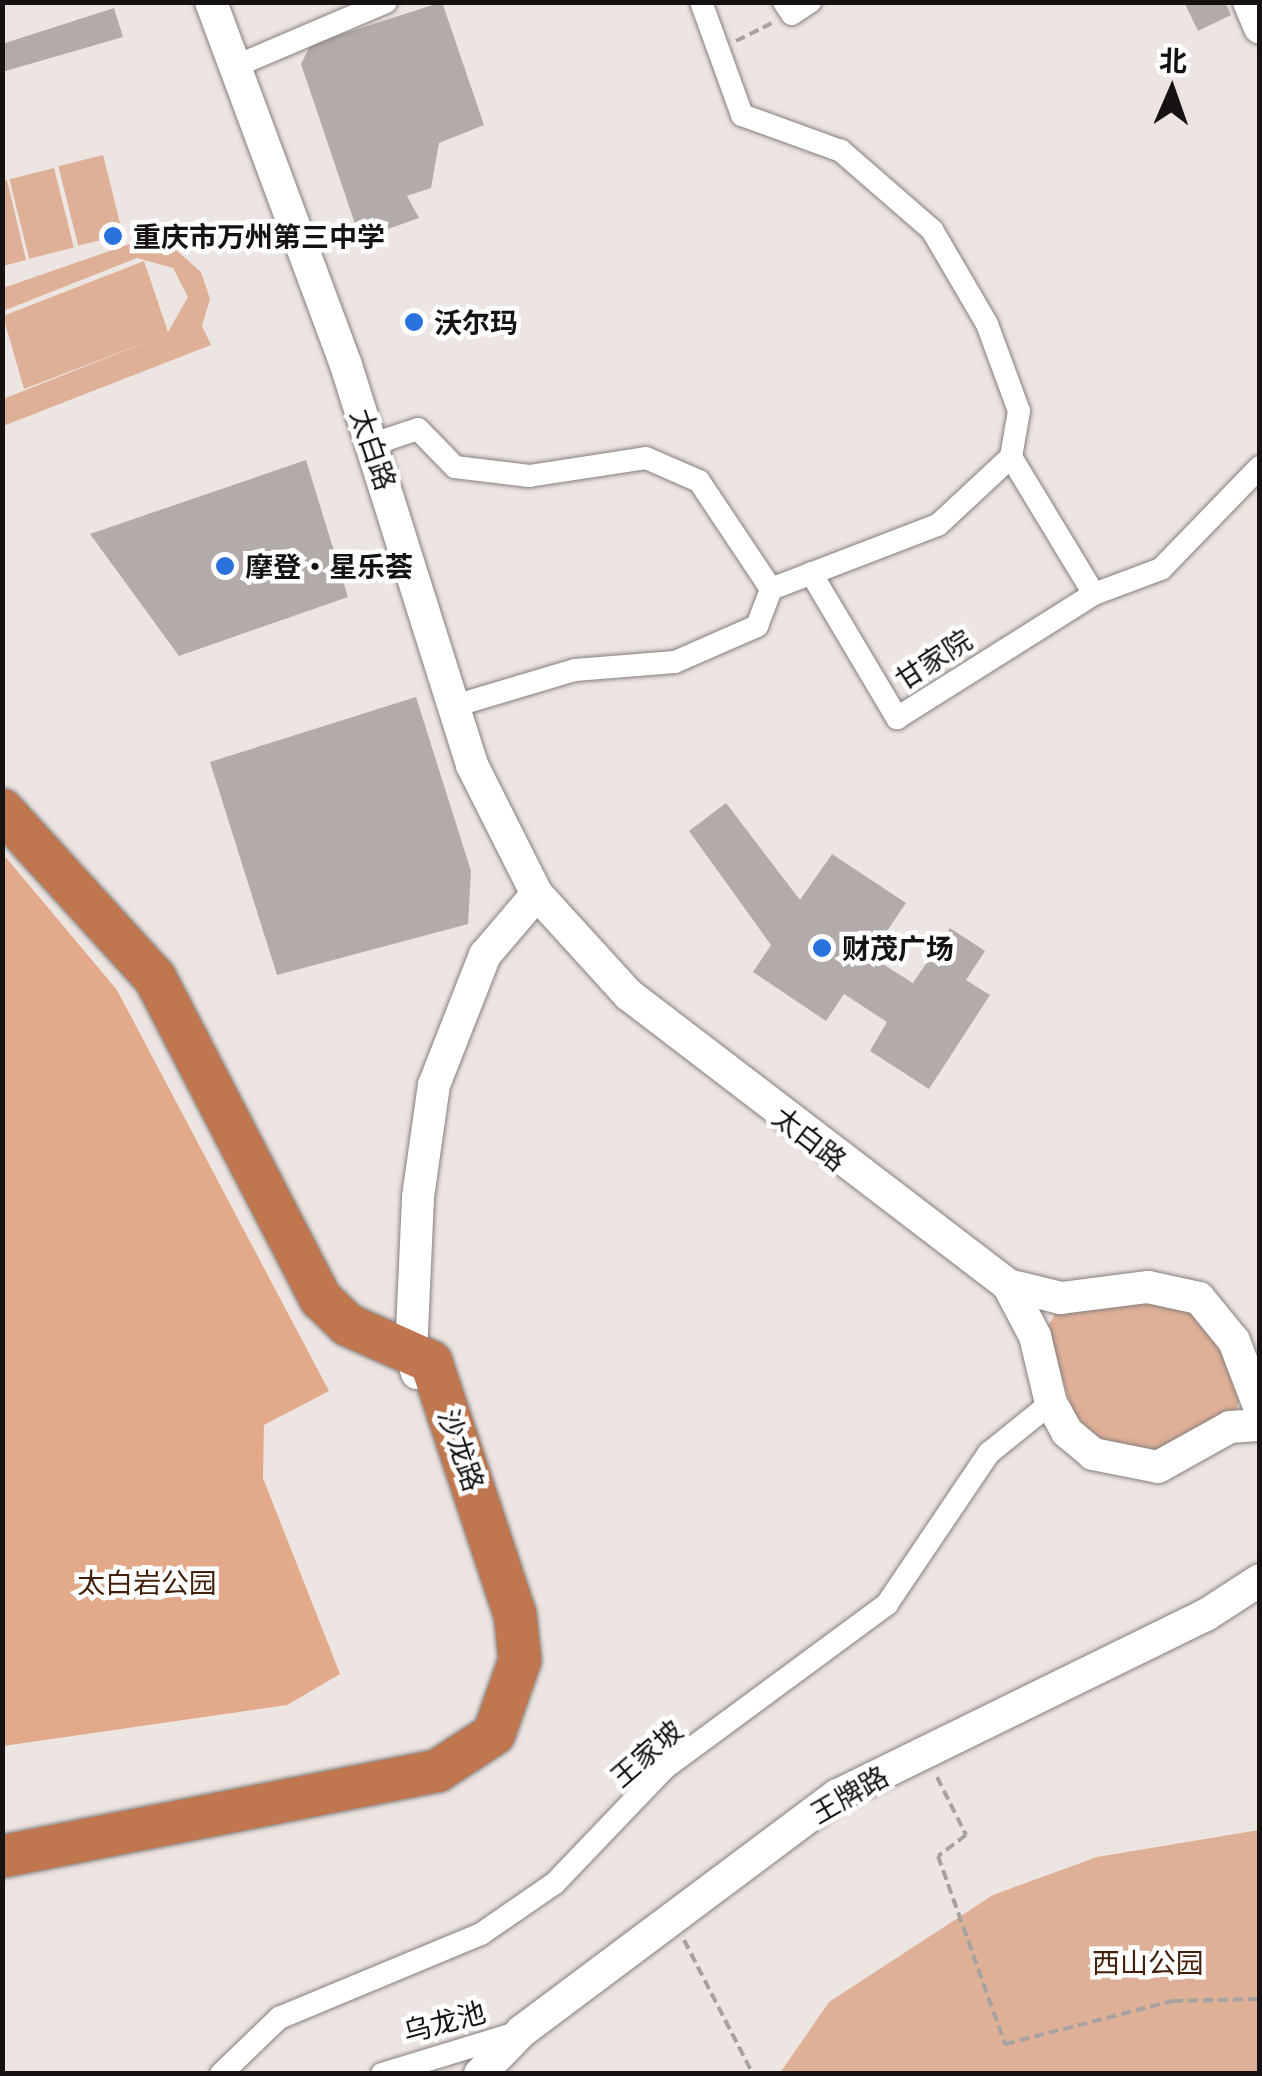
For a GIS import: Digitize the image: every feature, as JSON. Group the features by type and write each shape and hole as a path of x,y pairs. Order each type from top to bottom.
{"highway":[{"path":"2,810 154,978 306,1277 334,1314 421,1366"},
{"name":"沙龙路","path":"2,834 135,984 306,1309 340,1344 421,1366"},
{"name":"沙龙路","path":"2,1840 381,1769 466,1735 492,1693 496,1612 421,1366"},
{"name":"沙龙路","path":"2,1856 403,1781 483,1748 512,1700 520,1638 421,1366"}],"main road":[{"name":"太白路","path":"211,2 372,444 454,706 493,816 537,894 630,995 1008,1285 1061,1298 1148,1287 1200,1298 1234,1341 1260,1409"},
{"path":"1249,2 1260,28"},
{"path":"421,1366 414,1300 422,1141 434,1085 486,955 537,894"},
{"name":"太白路","path":"1008,1285 1035,1336 1050,1402 1067,1432 1124,1466 1158,1467 1230,1427 1260,1424"},
{"path":"334,1314 390,1325 408,1316 414,1300"},
{"name":"王牌路","path":"480,2074 522,2031 838,1795 1206,1615 1260,1580"}],"street":[{"path":"236,66 386,2"},
{"path":"454,706 575,670 676,662 756,626 771,589 938,524 1010,457 1019,411 987,324 932,230 841,152 742,115 700,2"},
{"path":"372,444 418,428 455,467 529,476 646,458 699,481 771,589"},
{"path":"1010,457 1094,594"},
{"name":"甘家院","path":"811,574 898,718 1094,594 1161,569 1260,467"},
{"name":"王家坡","path":"222,2074 279,2018 481,1934 555,1882 666,1767 886,1604 989,1454 1050,1402"},
{"name":"乌龙池","path":"382,2074 522,2031"}],"path":[{"path":"718,49 795,6"},
{"path":"925,1752 966,1835 938,1856 1005,2044 1173,2001 1260,1998"},
{"path":"673,1918 753,2074"}],"green space":[{"path":"103,155 123,235 78,246 58,166"},
{"path":"54,168 74,248 29,259 9,179"},
{"path":"7,180 26,260 3,266 3,181"},
{"path":"147,238 167,242 201,272 210,299 202,326 211,345 3,426 3,399 162,336 24,389 3,316 144,261 168,332 188,297 173,268 137,258 3,311 3,288"},
{"name":"太白岩公园","path":"3,854 117,990 329,1391 264,1425 263,1478 340,1674 287,1705 3,1746"},
{"path":"1154,1294 1219,1324 1243,1388 1236,1412 1157,1459 1109,1450 1074,1415 1046,1329 1057,1311"},
{"name":"西山公园","path":"1259,1830 1259,2073 780,2073 829,2002 993,1895 1097,1857"}],"building":[{"path":"442,2 484,125 439,143 431,188 407,196 419,218 371,235 355,224 301,64 311,44"},
{"path":"1184,2 1225,2 1231,15 1198,31"},
{"path":"114,8 123,37 2,72 2,44"},
{"name":"摩登・星乐荟","path":"306,460 348,597 179,656 90,534"},
{"path":"416,697 471,871 468,924 277,975 210,762"},
{"name":"财茂广场","path":"726,803 800,900 832,854 906,903 870,956 913,983 950,928 985,951 966,980 990,995 929,1089 870,1051 887,1022 844,994 826,1021 753,972 771,945 689,831"}],"place":[{"name":"重庆市万州第三中学","path":"113,236"},
{"name":"沃尔玛","path":"414,322"},
{"name":"摩登・星乐荟","path":"225,566"},
{"name":"财茂广场","path":"822,948"}]}
